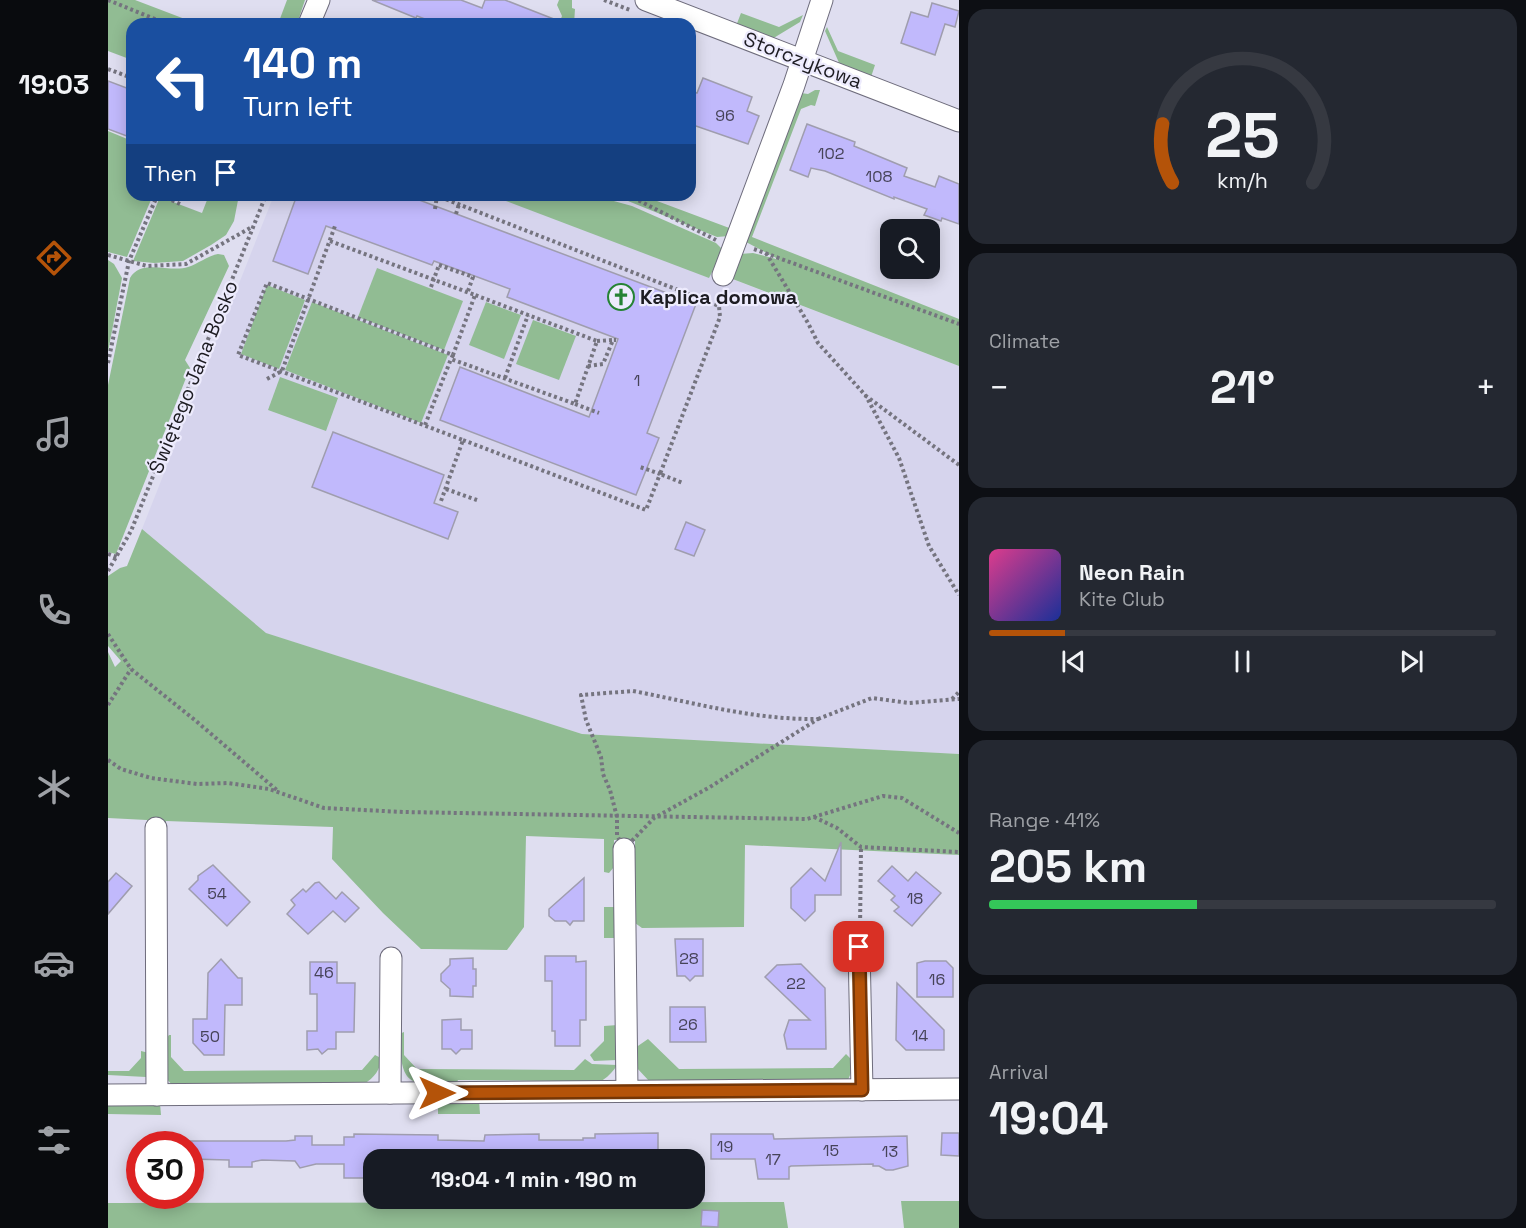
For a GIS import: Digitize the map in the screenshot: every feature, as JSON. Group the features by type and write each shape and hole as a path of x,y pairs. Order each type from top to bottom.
{"street":[{"path":"312,18 319,0"},
{"name":"Storczykowa","path":"646,0 693,18"},
{"path":"723,275 822,0"},
{"name":"Storczykowa","path":"696,19 959,121"},
{"path":"156,828 157,1095"},
{"path":"624,849 627,1092"},
{"path":"859,947 862,1090"},
{"path":"390,958 390,1093"},
{"path":"108,1095 959,1089"}],"path":[{"path":"108,0 152,18"},
{"path":"108,69 126,76"},
{"path":"108,363 129,261 156,201"},
{"path":"173,201 182,205"},
{"name":"Świętego Jana Bosko","path":"108,571 131,531 263,201"},
{"path":"435,209 436,201"},
{"path":"451,201 719,306 720,317 646,510 238,355 267,283 599,413"},
{"path":"640,201 724,243 735,242 959,324"},
{"path":"456,214 459,204"},
{"path":"267,379 282,371 335,226"},
{"path":"108,255 147,266 186,264 252,227"},
{"path":"330,241 434,278 597,341 614,340 603,364 588,366"},
{"path":"766,253 818,343 866,396 959,465"},
{"path":"431,287 439,265 472,277 468,291"},
{"path":"425,425 476,295"},
{"path":"505,378 528,315"},
{"path":"578,334 581,327"},
{"path":"575,404 597,341"},
{"path":"866,396 899,458 930,546 959,595"},
{"path":"441,501 464,440"},
{"path":"640,467 683,483"},
{"path":"446,489 477,500"},
{"path":"108,554 117,557"},
{"path":"108,634 131,669 281,794"},
{"path":"108,705 131,669"},
{"path":"818,719 781,719 736,713 689,701 633,691 581,695 586,720 601,757 603,774 617,817 617,835 624,849 654,818 710,787 818,719 872,698 909,703 959,699"},
{"path":"952,700 959,692"},
{"path":"108,760 122,769 151,778 197,784 228,783 268,789 324,808 654,818 807,819 883,796 902,798 959,833"},
{"path":"814,817 837,828 861,847 959,852"},
{"path":"859,947 861,847"}],"shaded area":[{"path":"272,201 529,201 959,366 959,754 582,734 265,633 142,529"}],"green space":[{"path":"108,0 135,0 182,18 126,18 126,58 108,51"},
{"path":"287,0 305,0 299,18 280,18"},
{"path":"559,0 572,0 574,18 561,18 557,5"},
{"path":"741,13 779,27 803,15 800,22 772,39 736,26"},
{"path":"827,27 838,51 875,65 871,77 840,65 825,31"},
{"path":"820,90 815,106 811,105 801,109 752,237 959,319 959,366 730,278 740,254 753,253 780,260 746,242 801,93 808,94"},
{"path":"108,131 126,138 126,201 150,201 127,257 108,252"},
{"path":"158,201 170,201 202,213 207,201 238,201 234,221 226,235 211,245 183,261 154,263 133,261"},
{"path":"506,201 614,201 632,206 716,243 723,250 709,278"},
{"path":"628,201 657,201 732,229 729,236 717,237"},
{"path":"218,254 224,255 229,266 185,360 190,368 116,554 108,552 108,385 130,278 135,272 148,267 188,267"},
{"path":"108,260 114,264 122,278 108,352"},
{"path":"377,268 463,301 444,350 358,317"},
{"path":"267,285 305,300 279,369 241,354"},
{"path":"312,302 448,355 421,423 285,370"},
{"path":"486,302 521,315 504,359 469,345"},
{"path":"533,320 576,336 559,380 516,364"},
{"path":"280,377 338,398 326,431 268,410"},
{"path":"142,529 266,633 582,734 959,754 959,855 745,845 744,927 642,928 635,923 635,841 614,840 614,867 609,873 604,872 604,839 526,836 524,927 507,950 421,949 332,859 333,827 166,821 166,919 146,907 147,820 108,818 108,652 115,667 121,661 108,646 108,576 127,566"},
{"path":"604,907 616,907 616,938 604,938"},
{"path":"618,1025 617,1060 594,1061 590,1055 604,1041 604,1026"},
{"path":"404,1032 404,1055 417,1069 574,1070 585,1059 592,1064 617,1065 608,1076 596,1084 583,1086 570,1081 458,1080 456,1084 426,1084 410,1079 405,1073 399,1034"},
{"path":"171,1035 171,1057 184,1071 362,1070 375,1055 381,1058 381,1062 376,1073 364,1084 173,1086 165,1077 164,1042"},
{"path":"648,1039 679,1069 833,1068 846,1054 855,1063 848,1080 650,1082 636,1067 635,1048"},
{"path":"141,1051 149,1053 146,1077 108,1075 108,1071 129,1071 141,1058"},
{"path":"108,1100 160,1103 161,1115 108,1114"},
{"path":"479,1100 480,1114 438,1114 438,1101"},
{"path":"901,1201 959,1201 959,1228 904,1228"},
{"path":"705,1202 784,1202 788,1228 108,1228 108,1203 126,1203 126,1209 204,1209 204,1203 363,1203 363,1209 705,1209"}],"building":[{"path":"372,0 461,0 482,8 485,0 505,0 551,18 422,18 417,16 416,18"},
{"path":"932,3 959,11 955,27 945,24 935,55 901,43 911,12 928,17"},
{"path":"703,78 752,97 747,111 759,116 748,144 696,126 697,93"},
{"path":"108,81 126,88 126,136 108,129"},
{"path":"807,124 855,142 854,146 907,168 904,176 935,187 939,176 959,184 959,224 924,215 927,209 894,197 894,199 825,171 811,168 808,177 790,170"},
{"path":"295,201 422,201 696,304 647,433 659,438 636,495 440,420 460,367 589,417 618,339 507,297 510,289 434,261 432,265 326,226 308,274 273,261"},
{"path":"333,432 444,475 434,503 458,512 448,539 312,487"},
{"path":"686,522 705,530 694,556 675,549"},
{"path":"841,842 841,895 815,895 815,911 805,921 791,908 791,888 811,868 825,881"},
{"path":"213,865 250,902 227,926 189,889 198,880 198,876"},
{"path":"892,866 908,881 916,872 941,893 912,926 894,911 899,907 891,900 895,896 878,881"},
{"path":"116,873 132,886 108,914 108,882"},
{"path":"584,878 584,921 573,921 570,925 566,921 555,921 549,916 549,909"},
{"path":"319,882 336,899 342,892 359,908 345,922 333,911 308,934 287,914 295,905 291,900 303,889 306,892"},
{"path":"675,939 703,939 703,976 695,976 690,981 685,976 677,976"},
{"path":"545,956 576,956 576,962 586,961 586,1020 580,1020 580,1046 555,1046 555,1031 552,1031 552,981 545,981"},
{"path":"473,958 473,969 476,969 476,986 473,986 473,997 450,996 450,989 441,981 441,974 450,965 450,959"},
{"path":"221,959 238,978 242,978 242,1005 225,1005 224,1055 204,1055 193,1043 193,1019 207,1019 208,973"},
{"path":"946,961 953,968 953,997 917,997 917,963"},
{"path":"310,962 337,962 337,983 355,983 354,1032 336,1032 336,1049 328,1049 322,1054 318,1049 307,1050 307,1031 317,1031 317,994 310,994"},
{"path":"801,964 825,988 826,1049 787,1049 784,1035 789,1020 810,1020 765,977 777,965"},
{"path":"897,983 944,1030 944,1050 906,1050 896,1040"},
{"path":"670,1007 705,1007 706,1042 670,1042"},
{"path":"461,1019 461,1030 472,1030 472,1049 461,1049 456,1054 451,1049 442,1049 442,1020"},
{"path":"658,1133 658,1149 363,1149 363,1178 344,1178 344,1164 316,1164 300,1168 295,1161 262,1160 252,1162 252,1167 229,1167 229,1160 204,1159 204,1141 286,1141 295,1140 295,1136 312,1136 312,1145 344,1145 344,1137 354,1137 354,1134 438,1135 438,1140 484,1141 485,1135 539,1134 539,1140 583,1140 583,1138 595,1138 595,1134"},
{"path":"942,1133 959,1133 959,1156 941,1155"},
{"path":"711,1134 773,1134 774,1139 907,1136 908,1166 886,1170 873,1166 873,1164 791,1166 789,1167 789,1179 758,1179 755,1159 711,1159"},
{"path":"702,1210 719,1211 718,1227 701,1226"}],"place":[{"name":"Kaplica domowa","path":"621,297"}],"route":[{"path":"437,1093 862,1090 859,947"}]}
